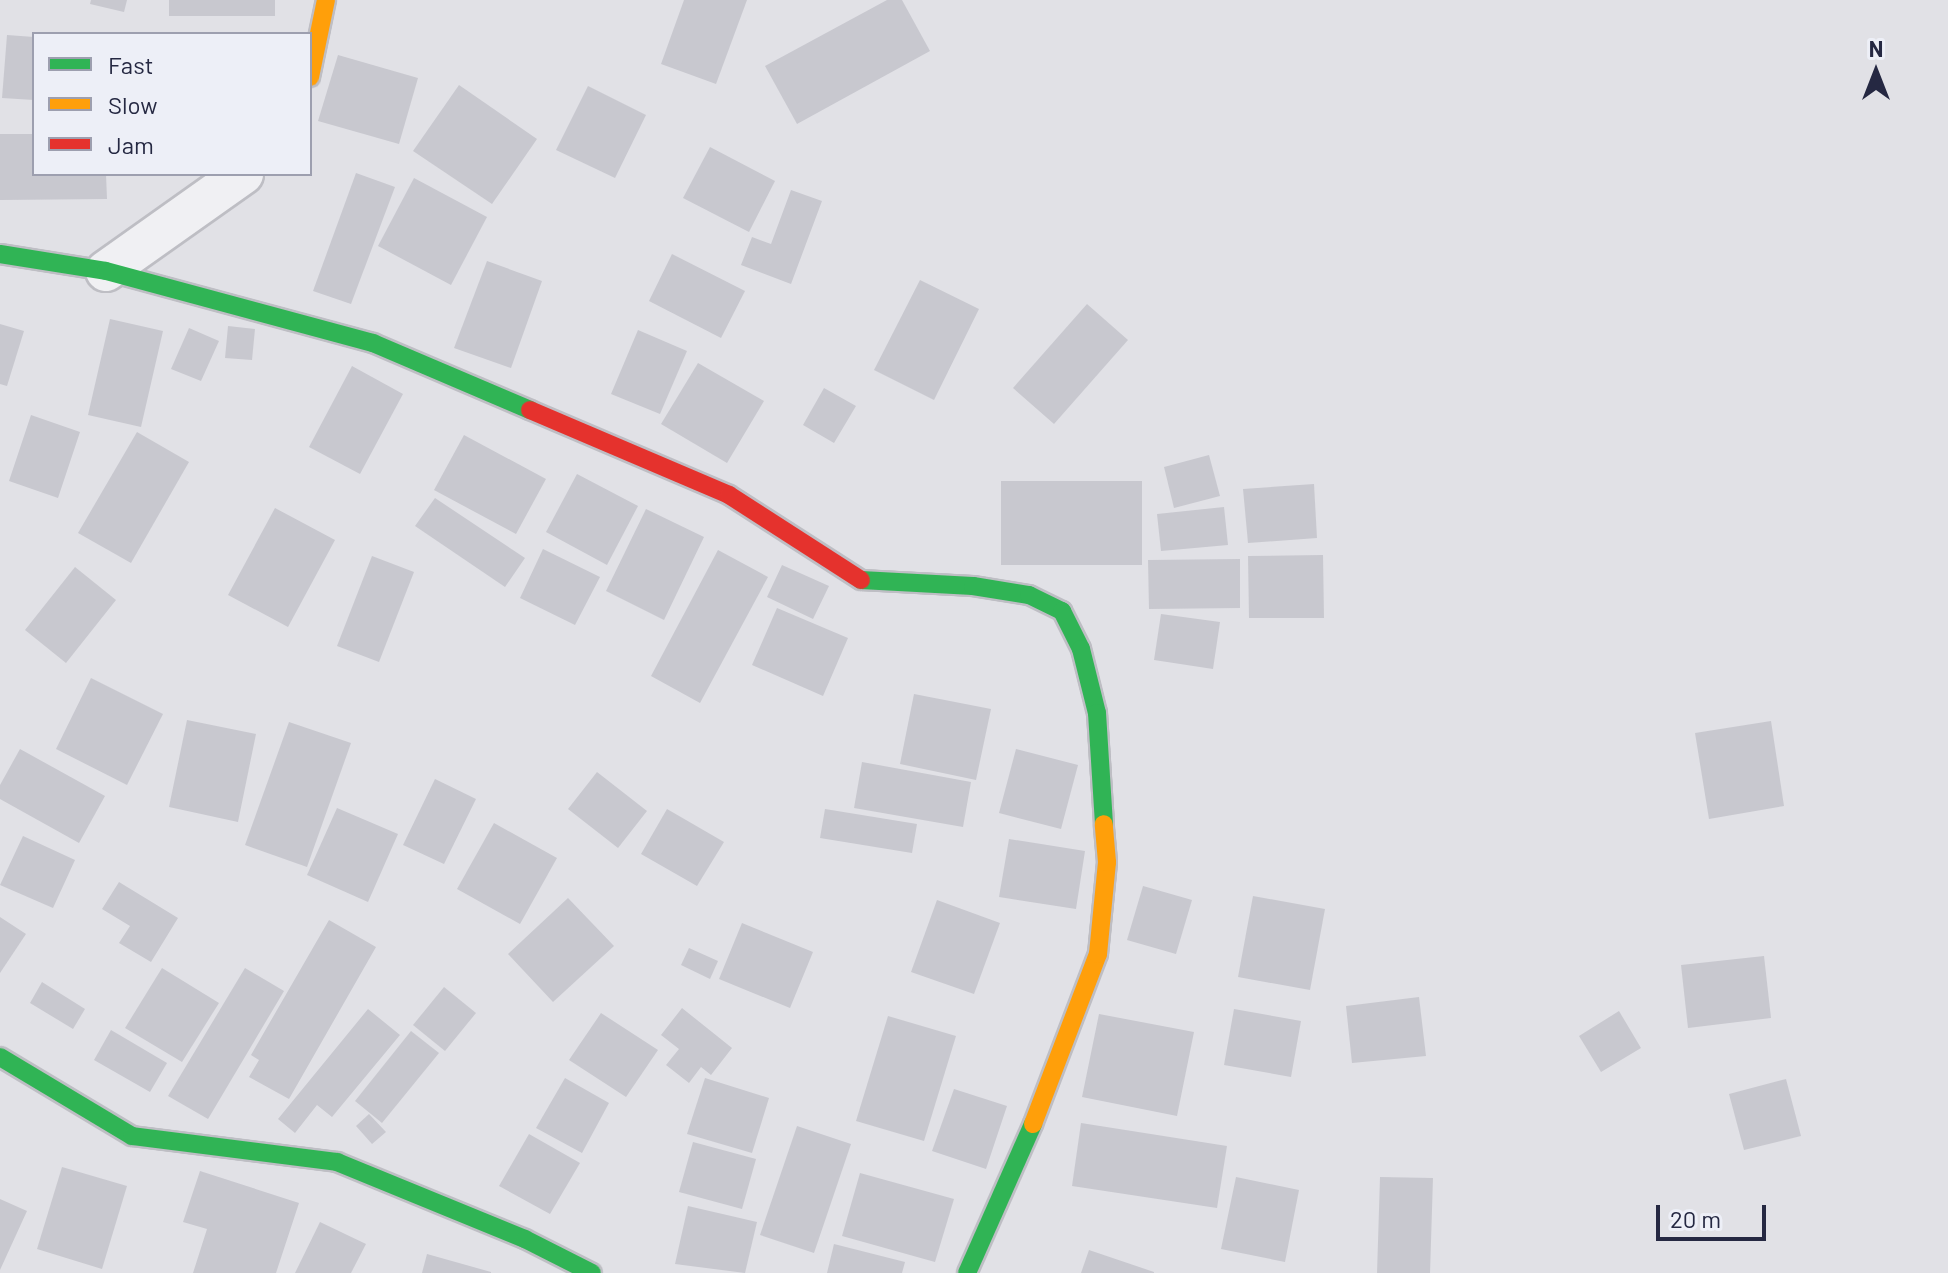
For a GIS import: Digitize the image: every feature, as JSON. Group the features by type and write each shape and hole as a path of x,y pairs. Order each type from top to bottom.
{"street":[{"path":"312,72 318,58 326,0"},
{"path":"106,271 240,176"},
{"path":"0,254 106,271 373,343 729,495 857,580 987,588 1029,595 1062,611 1081,649 1097,713 1107,862 1098,954 1027,1138 967,1273"},
{"path":"0,1057 132,1136 337,1162 525,1239 592,1273"}],"building":[{"path":"91,0 127,0 124,12 90,4"},
{"path":"169,0 275,0 275,16 169,16"},
{"path":"684,0 747,0 716,84 661,64"},
{"path":"887,0 902,0 930,51 797,124 765,66"},
{"path":"7,35 32,37 32,100 2,98"},
{"path":"338,55 418,78 399,144 318,121"},
{"path":"459,85 537,139 492,204 413,151"},
{"path":"588,86 646,115 615,178 556,150"},
{"path":"0,134 32,134 32,176 106,176 107,199 0,200"},
{"path":"710,147 775,181 749,232 683,198"},
{"path":"356,173 395,187 351,304 313,291"},
{"path":"414,178 487,217 451,285 378,246"},
{"path":"791,190 822,201 791,284 741,265 752,237 771,244"},
{"path":"672,254 745,291 721,338 649,301"},
{"path":"487,261 542,281 511,368 454,348"},
{"path":"920,280 979,309 934,400 874,370"},
{"path":"1087,304 1128,340 1054,424 1013,388"},
{"path":"110,319 163,331 141,427 88,415"},
{"path":"0,324 24,331 7,386 0,384"},
{"path":"228,326 255,329 252,360 225,358"},
{"path":"189,328 219,341 201,381 171,369"},
{"path":"638,330 687,351 660,414 611,394"},
{"path":"698,363 764,401 727,463 661,424"},
{"path":"352,366 403,394 360,474 309,447"},
{"path":"824,388 856,406 834,443 803,425"},
{"path":"31,415 80,432 58,498 9,481"},
{"path":"137,432 189,462 131,563 78,533"},
{"path":"464,435 546,479 516,534 434,490"},
{"path":"1209,455 1220,496 1174,508 1164,467"},
{"path":"577,474 638,506 607,565 546,532"},
{"path":"1001,481 1142,481 1142,565 1001,565"},
{"path":"1314,484 1317,538 1248,543 1243,489"},
{"path":"435,498 525,558 505,587 415,526"},
{"path":"1224,507 1228,545 1161,551 1157,514"},
{"path":"275,508 335,540 288,627 228,595"},
{"path":"646,509 704,537 664,620 606,591"},
{"path":"543,549 600,577 575,625 520,598"},
{"path":"718,550 768,577 700,703 651,676"},
{"path":"1323,555 1324,618 1249,618 1248,556"},
{"path":"372,556 414,572 379,662 337,646"},
{"path":"1240,559 1240,608 1149,609 1148,560"},
{"path":"782,565 829,586 813,619 767,597"},
{"path":"75,567 116,600 66,663 25,630"},
{"path":"777,608 848,638 823,696 752,665"},
{"path":"1161,614 1220,622 1213,669 1154,660"},
{"path":"91,678 163,714 127,785 56,749"},
{"path":"914,694 991,709 976,780 900,764"},
{"path":"187,720 256,734 238,822 169,807"},
{"path":"1771,721 1784,806 1709,819 1695,733"},
{"path":"289,722 351,743 307,867 245,845"},
{"path":"20,749 105,796 79,843 0,799 0,785"},
{"path":"1016,749 1078,765 1061,829 999,813"},
{"path":"862,762 971,782 963,827 854,808"},
{"path":"597,772 647,811 618,848 568,809"},
{"path":"435,779 476,799 444,864 403,845"},
{"path":"337,808 398,834 368,902 307,875"},
{"path":"667,809 724,842 697,886 641,854"},
{"path":"825,809 917,824 912,853 820,838"},
{"path":"494,823 557,858 520,924 457,889"},
{"path":"23,836 75,860 53,908 0,885"},
{"path":"1009,839 1085,851 1076,909 999,897"},
{"path":"119,882 178,918 151,962 119,943 130,926 102,909"},
{"path":"1143,886 1192,900 1176,954 1127,940"},
{"path":"1253,896 1325,909 1310,990 1238,977"},
{"path":"568,898 614,946 553,1002 508,954"},
{"path":"937,900 1000,923 974,994 911,972"},
{"path":"0,917 26,934 0,973"},
{"path":"329,920 376,947 289,1099 249,1077 259,1060 251,1055"},
{"path":"742,923 813,952 790,1008 719,979"},
{"path":"689,948 718,961 710,979 681,965"},
{"path":"1764,956 1771,1018 1688,1028 1681,965"},
{"path":"162,968 219,1003 182,1062 125,1028"},
{"path":"245,968 284,991 208,1119 168,1096"},
{"path":"42,982 85,1009 73,1029 30,1003"},
{"path":"444,987 476,1013 445,1051 413,1025"},
{"path":"1419,997 1426,1056 1352,1063 1346,1006"},
{"path":"682,1008 732,1048 711,1075 701,1067 689,1083 666,1065 679,1049 661,1035"},
{"path":"368,1009 400,1035 332,1117 317,1105 295,1133 278,1119"},
{"path":"1234,1009 1301,1021 1291,1077 1224,1065"},
{"path":"1619,1011 1641,1048 1601,1072 1579,1036"},
{"path":"601,1013 658,1050 626,1097 569,1060"},
{"path":"1099,1014 1194,1032 1177,1116 1082,1097"},
{"path":"888,1016 956,1036 924,1141 856,1121"},
{"path":"111,1030 167,1063 150,1092 94,1060"},
{"path":"411,1031 439,1053 382,1123 355,1101"},
{"path":"565,1078 609,1103 582,1153 536,1128"},
{"path":"705,1078 769,1098 752,1153 687,1134"},
{"path":"1786,1079 1801,1136 1744,1150 1729,1094"},
{"path":"954,1089 1007,1106 986,1169 932,1151"},
{"path":"369,1114 386,1132 372,1144 356,1126"},
{"path":"1081,1123 1227,1146 1217,1208 1072,1186"},
{"path":"797,1126 851,1144 814,1253 760,1235"},
{"path":"529,1134 580,1163 550,1214 499,1186"},
{"path":"693,1142 756,1159 742,1209 679,1192"},
{"path":"62,1167 127,1186 102,1269 37,1249"},
{"path":"200,1171 299,1203 276,1273 193,1273 207,1229 183,1222"},
{"path":"860,1173 954,1199 935,1262 842,1236"},
{"path":"1236,1177 1299,1190 1285,1262 1221,1249"},
{"path":"1380,1177 1433,1178 1430,1273 1377,1273"},
{"path":"0,1199 27,1211 0,1270"},
{"path":"688,1206 757,1222 745,1273 675,1264"},
{"path":"320,1222 366,1244 351,1273 295,1273"},
{"path":"834,1244 905,1262 902,1273 827,1273"},
{"path":"1089,1250 1154,1272 1154,1273 1081,1273"},
{"path":"427,1254 491,1272 491,1273 422,1273"}],"traffic: fast":[{"path":"0,254 106,271 373,343 530,410"},
{"path":"861,580 973,586 1029,595 1062,611 1081,649 1097,713 1104,824"},
{"path":"0,1057 132,1136 337,1162 525,1239 592,1273"},
{"path":"967,1273 1033,1124"}],"traffic: slow":[{"path":"312,67 326,0"},
{"path":"1033,1124 1098,954 1107,862 1104,824"}],"traffic: jam":[{"path":"530,410 729,495 861,580"}]}
